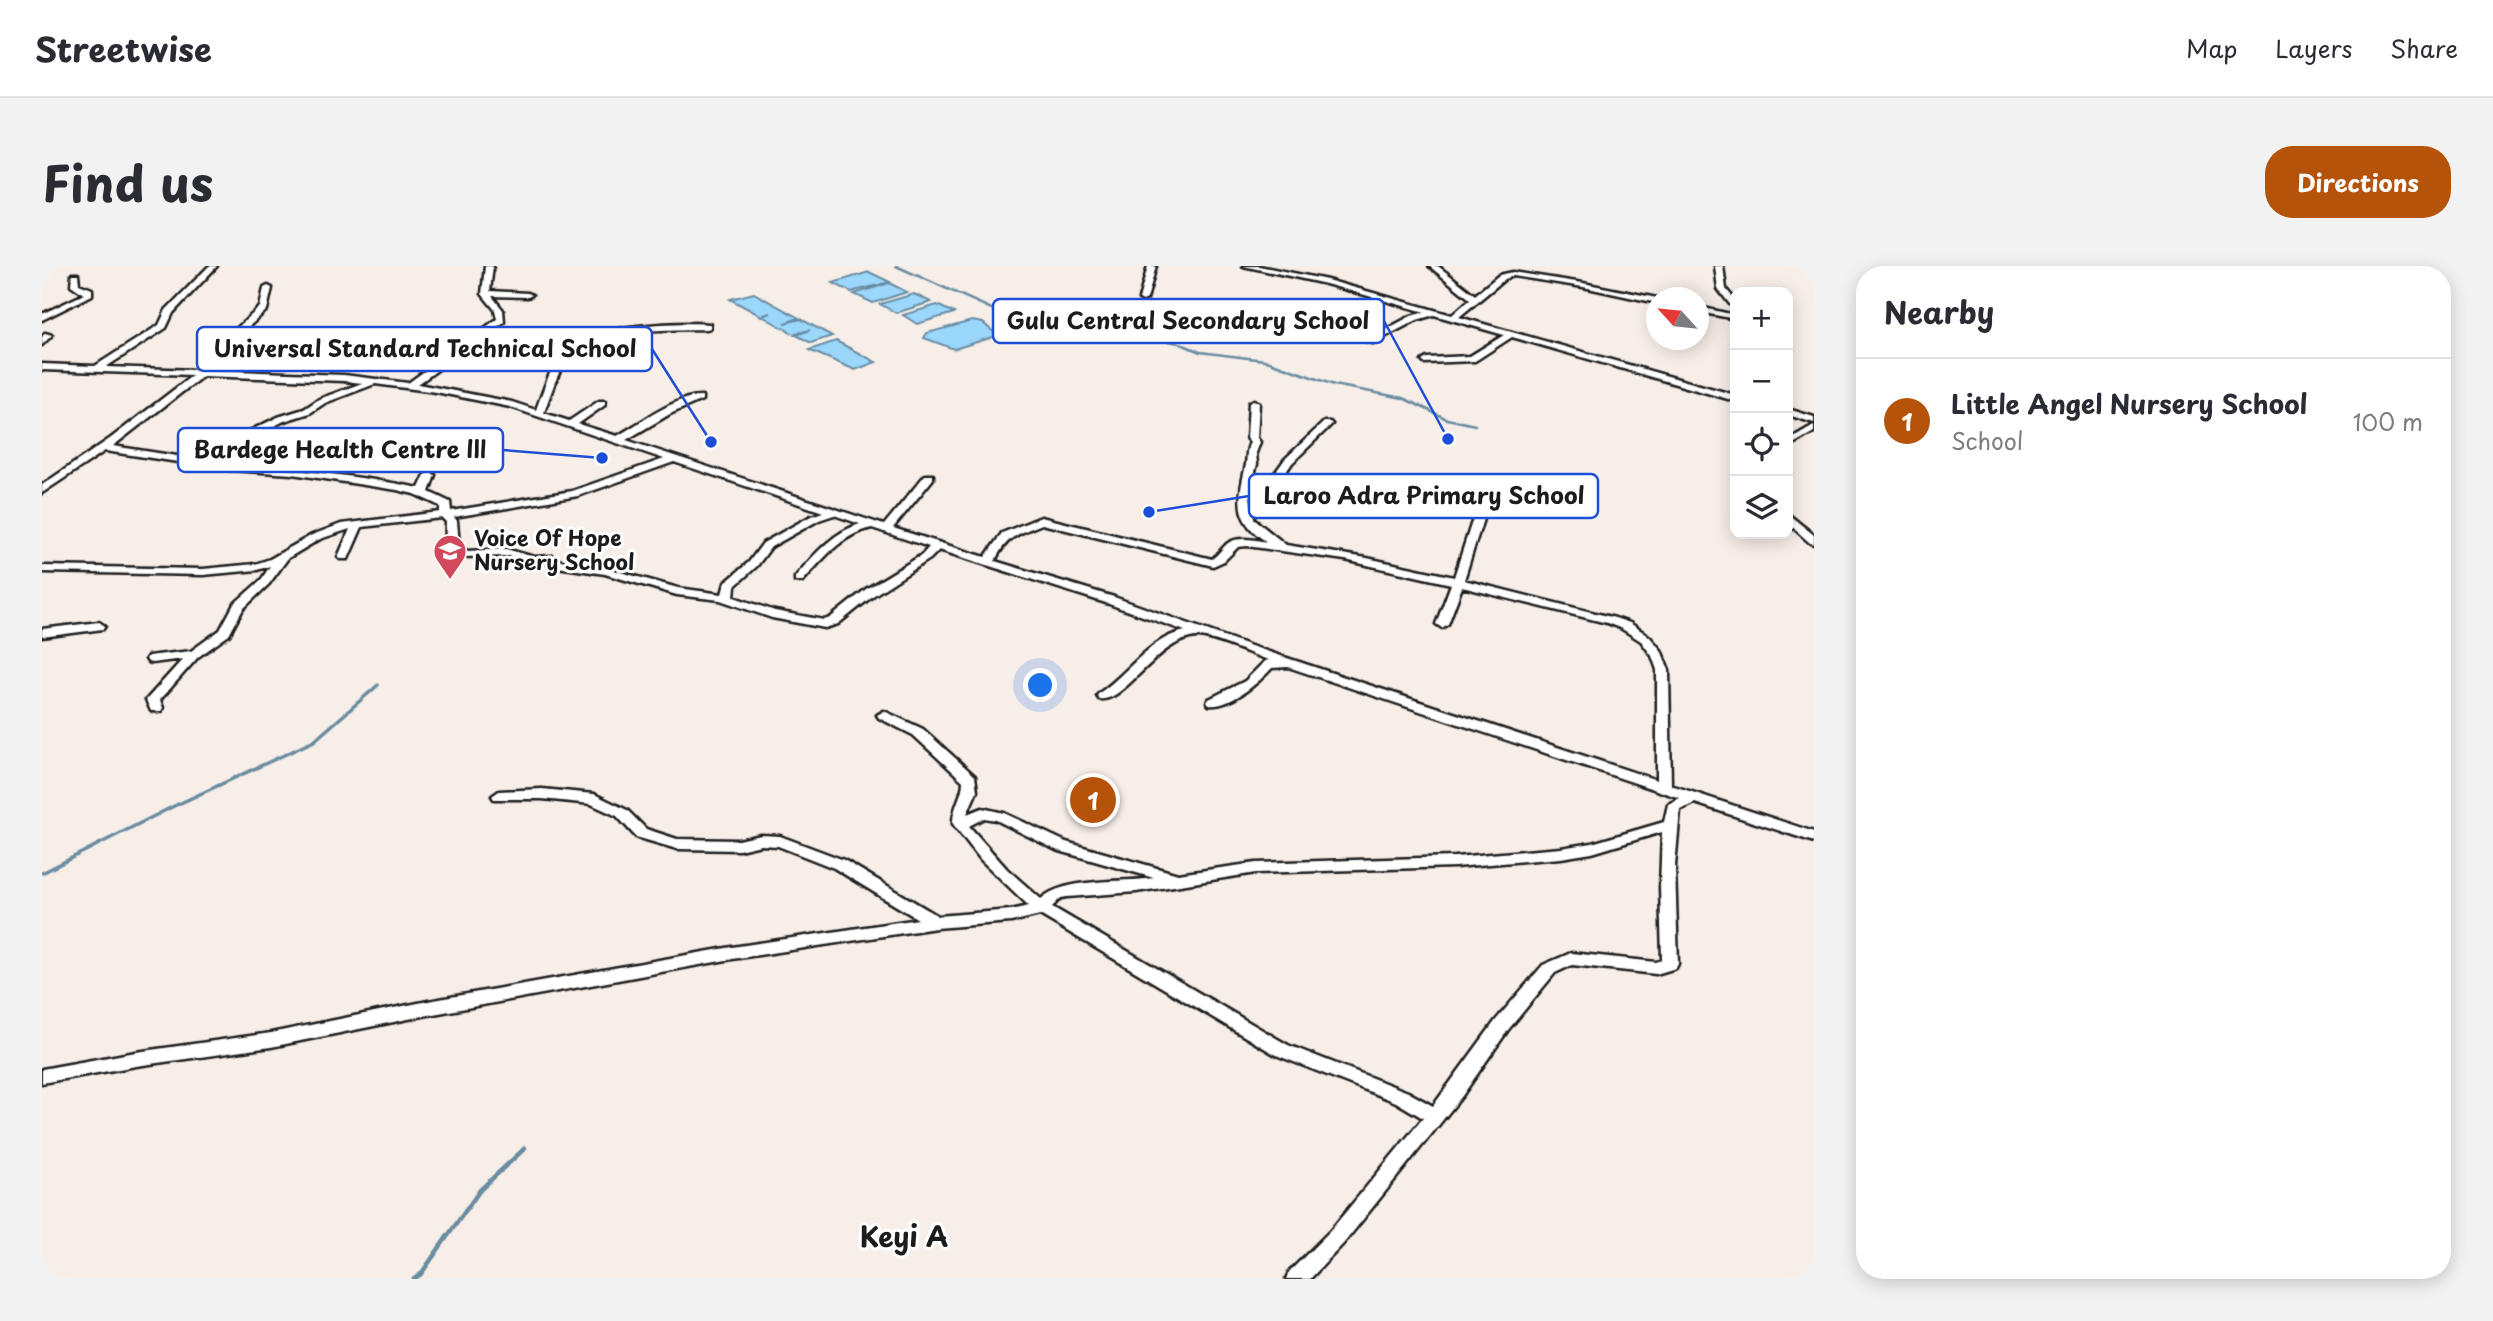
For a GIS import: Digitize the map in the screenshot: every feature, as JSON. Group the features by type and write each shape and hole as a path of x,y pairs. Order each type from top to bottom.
{"street":[{"path":"98,368 163,326 169,312 213,266"},
{"path":"411,385 501,320 499,310 486,295 489,266"},
{"path":"1143,299 1152,266"},
{"path":"1247,266 1327,282 1730,397"},
{"path":"1433,266 1475,299"},
{"path":"1719,266 1722,289 1730,299"},
{"path":"1452,318 1502,277 1513,274 1646,299"},
{"path":"42,317 88,295 89,291 75,285 75,276"},
{"path":"42,490 108,449 202,371 205,362 264,308 268,288"},
{"path":"486,295 528,295"},
{"path":"1709,312 1730,316"},
{"path":"1313,325 1349,331 1370,341 1415,318 1434,313"},
{"path":"539,414 568,350 577,341 600,334 707,326"},
{"path":"1427,361 1472,359 1510,335"},
{"path":"42,367 202,371 374,381 489,400 1110,600 1298,666 1814,837"},
{"path":"177,458 239,440 281,419 307,411 322,401 374,381"},
{"path":"616,441 667,410 699,398"},
{"path":"569,425 602,403"},
{"path":"1254,403 1252,438 1255,442 1251,448 1252,464 1246,492 1246,516 1262,534 1285,548"},
{"path":"1792,413 1814,419"},
{"path":"1246,492 1274,483 1291,458 1314,441 1327,424"},
{"path":"1793,441 1814,428"},
{"path":"108,449 408,488 446,504 445,515"},
{"path":"42,569 224,571 257,567 331,531 358,524 445,515 574,494 674,459"},
{"path":"424,494 430,475"},
{"path":"799,579 842,537 860,526 882,526 929,477"},
{"path":"1442,624 1483,503 1482,494 1473,485"},
{"path":"728,599 727,589 732,581 752,564 767,545 815,518 836,512"},
{"path":"445,515 452,520 451,539 455,550 460,553 475,555 510,552 535,560 553,559 559,564 606,571 677,591 728,599 772,614 829,624 870,592 926,557 937,546"},
{"path":"989,562 1006,535 1041,520 1213,563 1239,543 1285,548 1404,569 1612,621 1645,638 1661,659 1664,787"},
{"path":"1793,522 1814,541"},
{"path":"344,557 358,524"},
{"path":"156,708 153,700 194,654 225,632 238,607 265,582 283,556"},
{"path":"42,632 99,626"},
{"path":"1104,696 1123,684 1130,673 1173,637 1186,632 1203,633"},
{"path":"152,659 194,654"},
{"path":"1214,702 1250,684 1269,664 1298,666"},
{"path":"884,715 918,732 970,779 968,794 958,809 960,824 1040,909 1064,926 1089,936 1282,1050 1402,1097 1435,1116"},
{"path":"499,796 534,793 594,799 622,813 644,835 677,844 739,845 780,841 839,864 936,922"},
{"path":"1296,1279 1337,1237 1462,1083 1502,1025 1549,969 1571,959 1656,968 1670,964 1667,893 1670,825 1673,807 1692,798"},
{"path":"960,824 976,814 999,816 1061,846 1177,879"},
{"path":"42,1076 135,1059 271,1040 428,1008 732,953 936,922 1011,916 1040,909 1056,894 1067,891 1136,886 1256,868 1455,862 1561,853 1592,848 1670,825"}],"water":[{"path":"869,272 890,282 851,292 833,283"},
{"path":"889,283 907,292 873,303 854,294"},
{"path":"754,293 799,318 785,323 801,319 832,336 811,343 796,335 810,330 794,334 762,316 770,313 761,316 730,299"},
{"path":"914,294 931,302 896,313 880,304"},
{"path":"937,305 954,313 917,324 903,315"},
{"path":"972,321 983,323 996,334 954,349 924,338 927,333"},
{"path":"836,341 876,362 855,370 809,350"}],"waterway":[{"path":"896,266 1034,328 1152,338 1179,343 1200,352 1264,360 1334,385 1403,398 1447,419 1475,425"},
{"path":"42,873 172,807 314,741 378,685"},
{"path":"414,1279 421,1274 480,1190 525,1148"}],"place":[{"name":"Gulu Central Secondary School","path":"1448,439"},
{"name":"Universal Standard Technical School","path":"711,442"},
{"name":"Bardege Health Centre lll","path":"602,458"},
{"name":"Laroo Adra Primary School","path":"1149,512"},
{"name":"Voice Of Hope Nursery School","path":"450,581"},
{"name":"Little Angel Nursery School","path":"1093,800"}],"district":[{"name":"Keyi A","path":"904,1237"}]}
